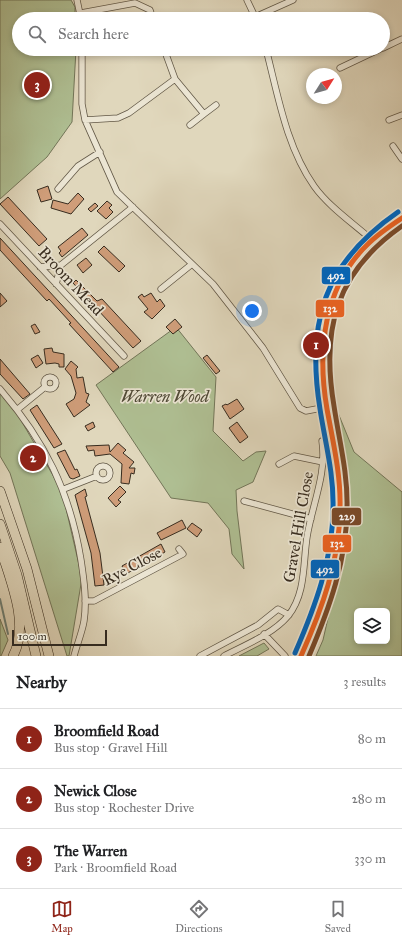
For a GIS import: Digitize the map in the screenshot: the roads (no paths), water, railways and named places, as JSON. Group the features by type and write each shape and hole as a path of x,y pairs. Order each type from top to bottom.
{"main road":[{"path":"301,656 321,605 335,553 339,526 340,498 337,467 327,407 322,363 323,334 328,308 343,275 372,240 402,218"},
{"path":"0,491 27,569 49,656"},
{"path":"0,524 17,575 36,656"},
{"path":"0,547 21,622 19,645 13,656"},
{"path":"41,628 46,656"}],"street":[{"path":"77,0 80,12"},
{"path":"248,0 253,12"},
{"path":"268,12 293,0"},
{"path":"98,12 135,3 150,10 151,12"},
{"path":"390,44 402,39"},
{"path":"82,56 82,104 85,120 117,192 213,284 263,348 300,408 306,411 327,407"},
{"path":"167,56 175,79 204,114"},
{"path":"268,56 286,125 308,177 322,195 372,240"},
{"path":"340,68 365,56"},
{"path":"85,120 118,118 129,113 175,79"},
{"path":"190,124 216,105"},
{"path":"389,120 402,115"},
{"path":"393,146 402,159"},
{"path":"58,188 78,166 100,152"},
{"path":"40,267 61,265 133,208"},
{"name":"Broom Mead","path":"0,224 124,356"},
{"path":"161,289 192,264"},
{"path":"56,284 61,265"},
{"path":"18,409 45,387"},
{"path":"0,389 18,409 52,463 64,489 78,540 85,583 84,622 74,656"},
{"name":"Gravel Hill Close","path":"224,656 278,626 289,615 300,592 311,519 323,462 322,441"},
{"path":"279,464 294,456 323,462"},
{"path":"64,489 97,476"},
{"path":"244,500 311,519"},
{"name":"Rye Close","path":"85,601 94,601 183,554 179,548"},
{"path":"200,656 258,624 278,609 289,615"},
{"path":"264,634 285,656"}],"waterway":[{"path":"0,599 8,634"}],"place":[{"name":"The Warren","path":"37,85"},
{"name":"Broomfield Road","path":"316,345"},
{"name":"Newick Close","path":"33,458"}],"park label":[{"name":"Warren Wood","path":"165,396"}]}
